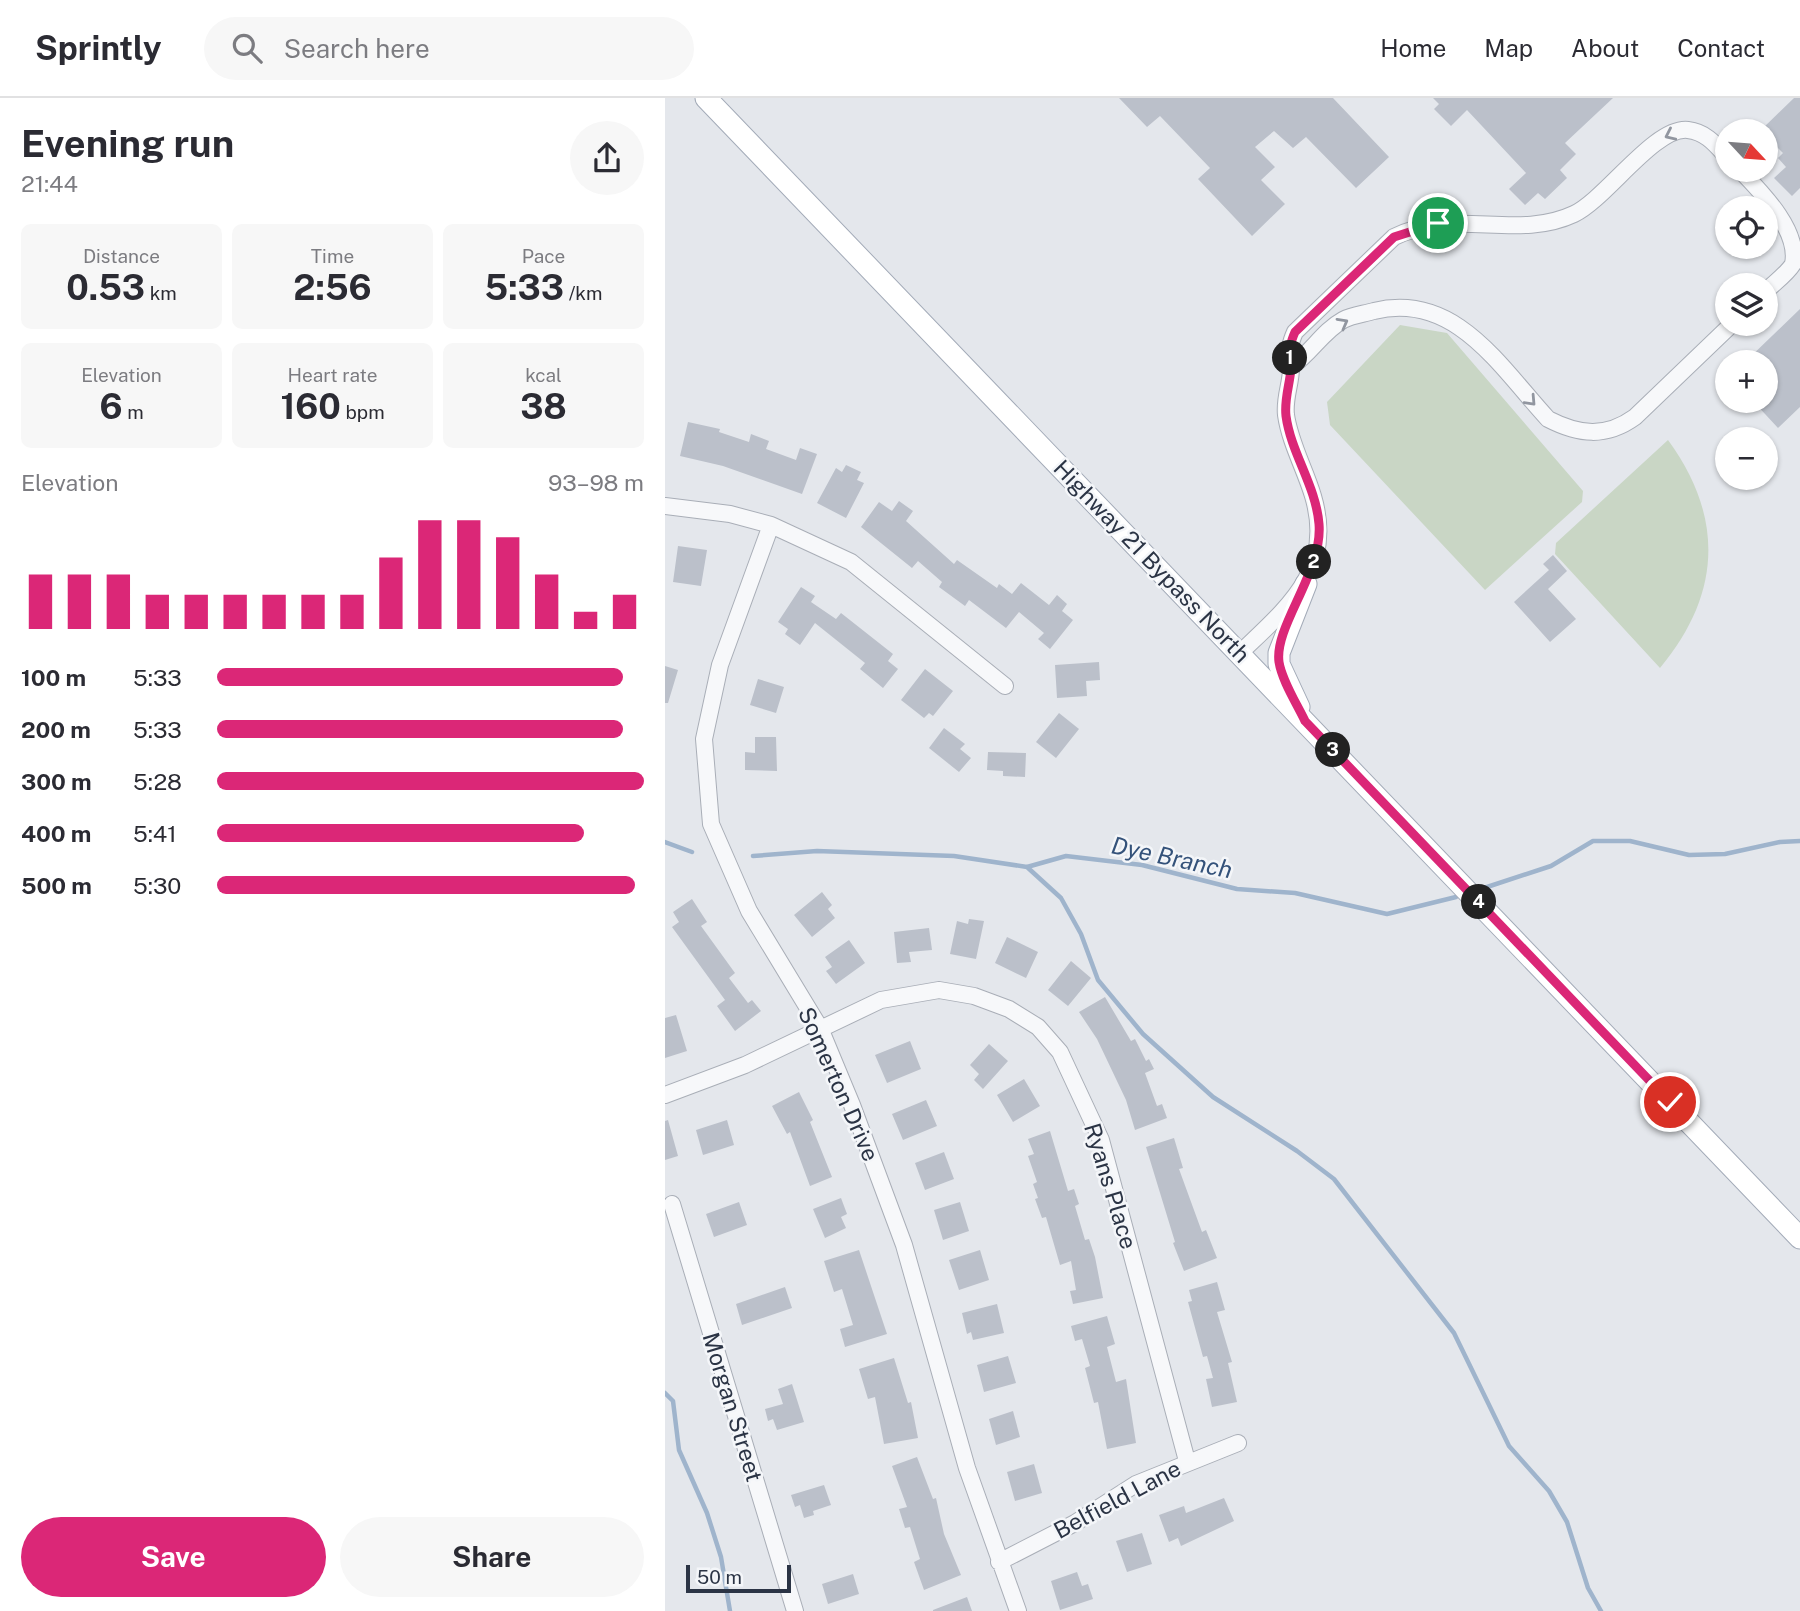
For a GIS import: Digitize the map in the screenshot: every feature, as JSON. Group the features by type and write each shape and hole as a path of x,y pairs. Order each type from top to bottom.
{"main road":[{"name":"Highway 21 Bypass North","path":"706,98 1800,1238"},
{"path":"1305,721 1279,664 1279,653 1306,584"}],"street":[{"path":"1240,653 1283,612 1306,584 1317,554 1319,525 1313,496 1286,415 1287,388 1292,366 1288,349 1295,332 1394,237 1409,230 1438,223 1537,224 1573,215 1602,195 1671,132 1686,130 1700,133 1715,146"},
{"path":"1751,182 1789,221 1797,235 1798,253 1793,265 1778,279"},
{"path":"1292,366 1344,319 1390,307 1416,307 1443,316 1464,328 1548,419 1565,428 1601,433 1621,427 1635,417 1719,336"},
{"path":"665,506 730,514 771,525 851,562 1005,686"},
{"name":"Somerton Drive","path":"771,525 720,665 703,739 711,824 749,911 820,1028 904,1245 967,1468 1018,1611"},
{"name":"Ryans Place","path":"665,1095 745,1065 881,1000 939,990 974,996 1009,1009 1038,1027 1060,1052 1101,1140 1187,1461"},
{"name":"Morgan Street","path":"672,1204 795,1611"},
{"name":"Belfield Lane","path":"999,1562 1075,1522 1136,1484 1187,1461 1238,1443"}],"green space":[{"path":"1400,325 1447,333 1583,491 1582,502 1485,590 1330,425 1327,402"},
{"path":"1668,440 1687,469 1699,498 1707,527 1708,556 1704,584 1695,613 1660,668 1555,554 1556,543"}],"building":[{"path":"1119,98 1333,98 1389,157 1356,188 1306,137 1293,148 1274,131 1255,147 1275,167 1261,180 1285,204 1252,236 1198,179 1210,168 1160,116 1147,127"},
{"path":"1433,98 1613,98 1565,143 1576,154 1560,170 1567,178 1545,199 1538,193 1525,205 1509,189 1526,173 1467,110 1451,126 1434,109 1439,104"},
{"path":"1794,98 1800,98 1800,188 1792,196 1778,182 1778,174 1786,167 1778,158 1783,153 1778,148 1778,119 1772,119"},
{"path":"1800,309 1800,407 1778,428 1764,413 1778,413 1778,350 1757,350 1772,336 1778,336 1778,330"},
{"path":"688,422 720,429 719,432 749,442 751,434 769,441 766,449 796,460 800,448 817,454 802,494 723,466 680,456"},
{"path":"846,465 861,472 857,480 864,483 846,518 817,503 836,468 842,472"},
{"path":"899,501 913,511 906,521 954,564 957,560 997,588 999,584 1012,594 1021,583 1049,605 1057,595 1067,604 1062,611 1073,620 1050,649 1038,639 1044,633 1019,612 1006,628 969,600 965,606 939,587 942,582 918,561 912,568 861,527 879,502 892,511"},
{"path":"678,546 707,550 701,586 673,582"},
{"path":"1553,555 1567,571 1548,589 1576,619 1550,642 1514,602 1549,570 1543,564"},
{"path":"801,587 815,596 811,602 836,619 841,613 893,654 888,661 898,669 883,688 860,669 865,663 815,623 800,645 785,634 788,629 778,622"},
{"path":"1099,662 1100,680 1086,681 1087,696 1057,698 1055,665"},
{"path":"665,666 678,670 668,703 665,703"},
{"path":"925,669 953,691 933,716 929,713 924,718 901,700"},
{"path":"758,679 784,687 776,713 750,705"},
{"path":"1059,713 1079,729 1056,758 1036,742"},
{"path":"944,728 965,744 960,749 971,758 959,772 929,748"},
{"path":"755,737 776,737 777,771 745,770 745,752 755,753"},
{"path":"988,752 1026,753 1025,777 1003,776 1003,771 987,770"},
{"path":"822,892 832,905 828,909 835,918 812,937 794,915"},
{"path":"692,899 707,922 701,926 735,973 729,978 748,1003 752,1000 761,1011 735,1031 717,1006 725,1000 672,927 679,922 673,912"},
{"path":"969,919 984,921 976,959 950,954 957,921 968,924"},
{"path":"929,928 932,950 909,952 911,962 897,963 894,932"},
{"path":"1007,937 1038,952 1026,978 995,963"},
{"path":"849,940 865,963 836,984 826,971 832,967 825,957"},
{"path":"1071,961 1091,978 1068,1006 1048,990"},
{"path":"1105,997 1131,1041 1135,1039 1146,1061 1149,1059 1154,1069 1145,1073 1157,1106 1162,1104 1167,1118 1135,1130 1126,1100 1097,1039 1079,1012"},
{"path":"676,1015 687,1051 665,1058 665,1018"},
{"path":"910,1041 921,1069 887,1083 875,1055"},
{"path":"989,1044 1008,1061 983,1089 974,1080 979,1074 970,1065"},
{"path":"1024,1079 1040,1106 1013,1122 997,1095"},
{"path":"799,1092 813,1120 810,1122 832,1177 810,1186 790,1132 787,1134 772,1106"},
{"path":"926,1100 937,1126 903,1140 892,1114"},
{"path":"668,1120 678,1156 665,1160 665,1121"},
{"path":"727,1120 734,1145 703,1155 696,1130"},
{"path":"1050,1131 1068,1191 1074,1189 1079,1204 1075,1206 1085,1240 1089,1239 1095,1257 1103,1298 1073,1304 1070,1291 1076,1290 1071,1261 1060,1265 1046,1217 1042,1218 1035,1199 1038,1198 1033,1184 1037,1182 1028,1156 1034,1154 1028,1139"},
{"path":"1174,1138 1183,1168 1179,1169 1202,1232 1206,1230 1217,1258 1184,1271 1173,1243 1175,1242 1146,1147"},
{"path":"944,1152 954,1179 925,1190 915,1163"},
{"path":"841,1198 847,1214 841,1217 846,1228 825,1238 813,1209"},
{"path":"739,1202 747,1225 714,1237 706,1214"},
{"path":"960,1202 969,1231 943,1240 934,1210"},
{"path":"859,1250 887,1334 845,1347 840,1329 853,1325 842,1289 834,1292 824,1261"},
{"path":"980,1250 989,1280 959,1290 949,1260"},
{"path":"1217,1282 1225,1310 1217,1312 1232,1362 1228,1363 1237,1402 1212,1407 1206,1379 1213,1378 1207,1356 1203,1357 1188,1302 1192,1301 1189,1290"},
{"path":"785,1287 792,1308 742,1325 736,1304"},
{"path":"997,1304 1004,1333 973,1340 971,1332 967,1334 962,1313"},
{"path":"1107,1316 1115,1344 1107,1347 1116,1382 1126,1379 1136,1443 1107,1449 1098,1402 1094,1403 1085,1368 1090,1366 1082,1339 1075,1341 1071,1326"},
{"path":"1008,1356 1016,1383 984,1392 977,1365"},
{"path":"894,1358 908,1403 911,1402 918,1438 884,1444 875,1397 868,1399 859,1369"},
{"path":"792,1384 804,1422 777,1430 773,1419 768,1421 765,1409 783,1404 778,1389"},
{"path":"1013,1411 1020,1437 996,1445 989,1419"},
{"path":"917,1457 933,1499 936,1498 944,1534 961,1575 924,1590 914,1562 920,1559 910,1527 905,1528 899,1509 907,1507 892,1466"},
{"path":"1034,1464 1042,1493 1015,1501 1007,1472"},
{"path":"824,1485 831,1505 813,1511 814,1515 804,1518 800,1505 795,1507 791,1495"},
{"path":"1224,1498 1234,1521 1181,1546 1178,1538 1169,1542 1159,1515 1184,1506 1186,1513"},
{"path":"1142,1533 1152,1564 1127,1572 1116,1541"},
{"path":"1077,1572 1082,1586 1088,1584 1093,1599 1060,1610 1051,1581"},
{"path":"853,1574 859,1594 828,1604 822,1584"},
{"path":"967,1597 972,1611 933,1611 933,1610"}],"waterway":[{"name":"Dye Branch","path":"1484,888 1551,866 1593,841 1630,841 1689,855 1725,854 1780,842 1800,841"},
{"name":"Dye Branch","path":"665,842 692,852"},
{"name":"Dye Branch","path":"753,856 817,851 954,856 1027,867 1066,856 1142,865 1237,889 1295,893 1387,914 1456,897"},
{"path":"1027,867 1061,898 1081,934 1098,980 1143,1034 1213,1097 1297,1151 1334,1179 1454,1333 1509,1446 1549,1491 1567,1522 1588,1588 1601,1611"},
{"path":"665,1393 673,1401 679,1450 707,1513 721,1557 730,1611"}],"route":[{"path":"1438,223 1409,230 1394,237 1295,332 1288,349 1292,366 1287,388 1286,415 1313,496 1319,525 1317,554 1284,635 1279,664 1305,721 1670,1102"}]}
